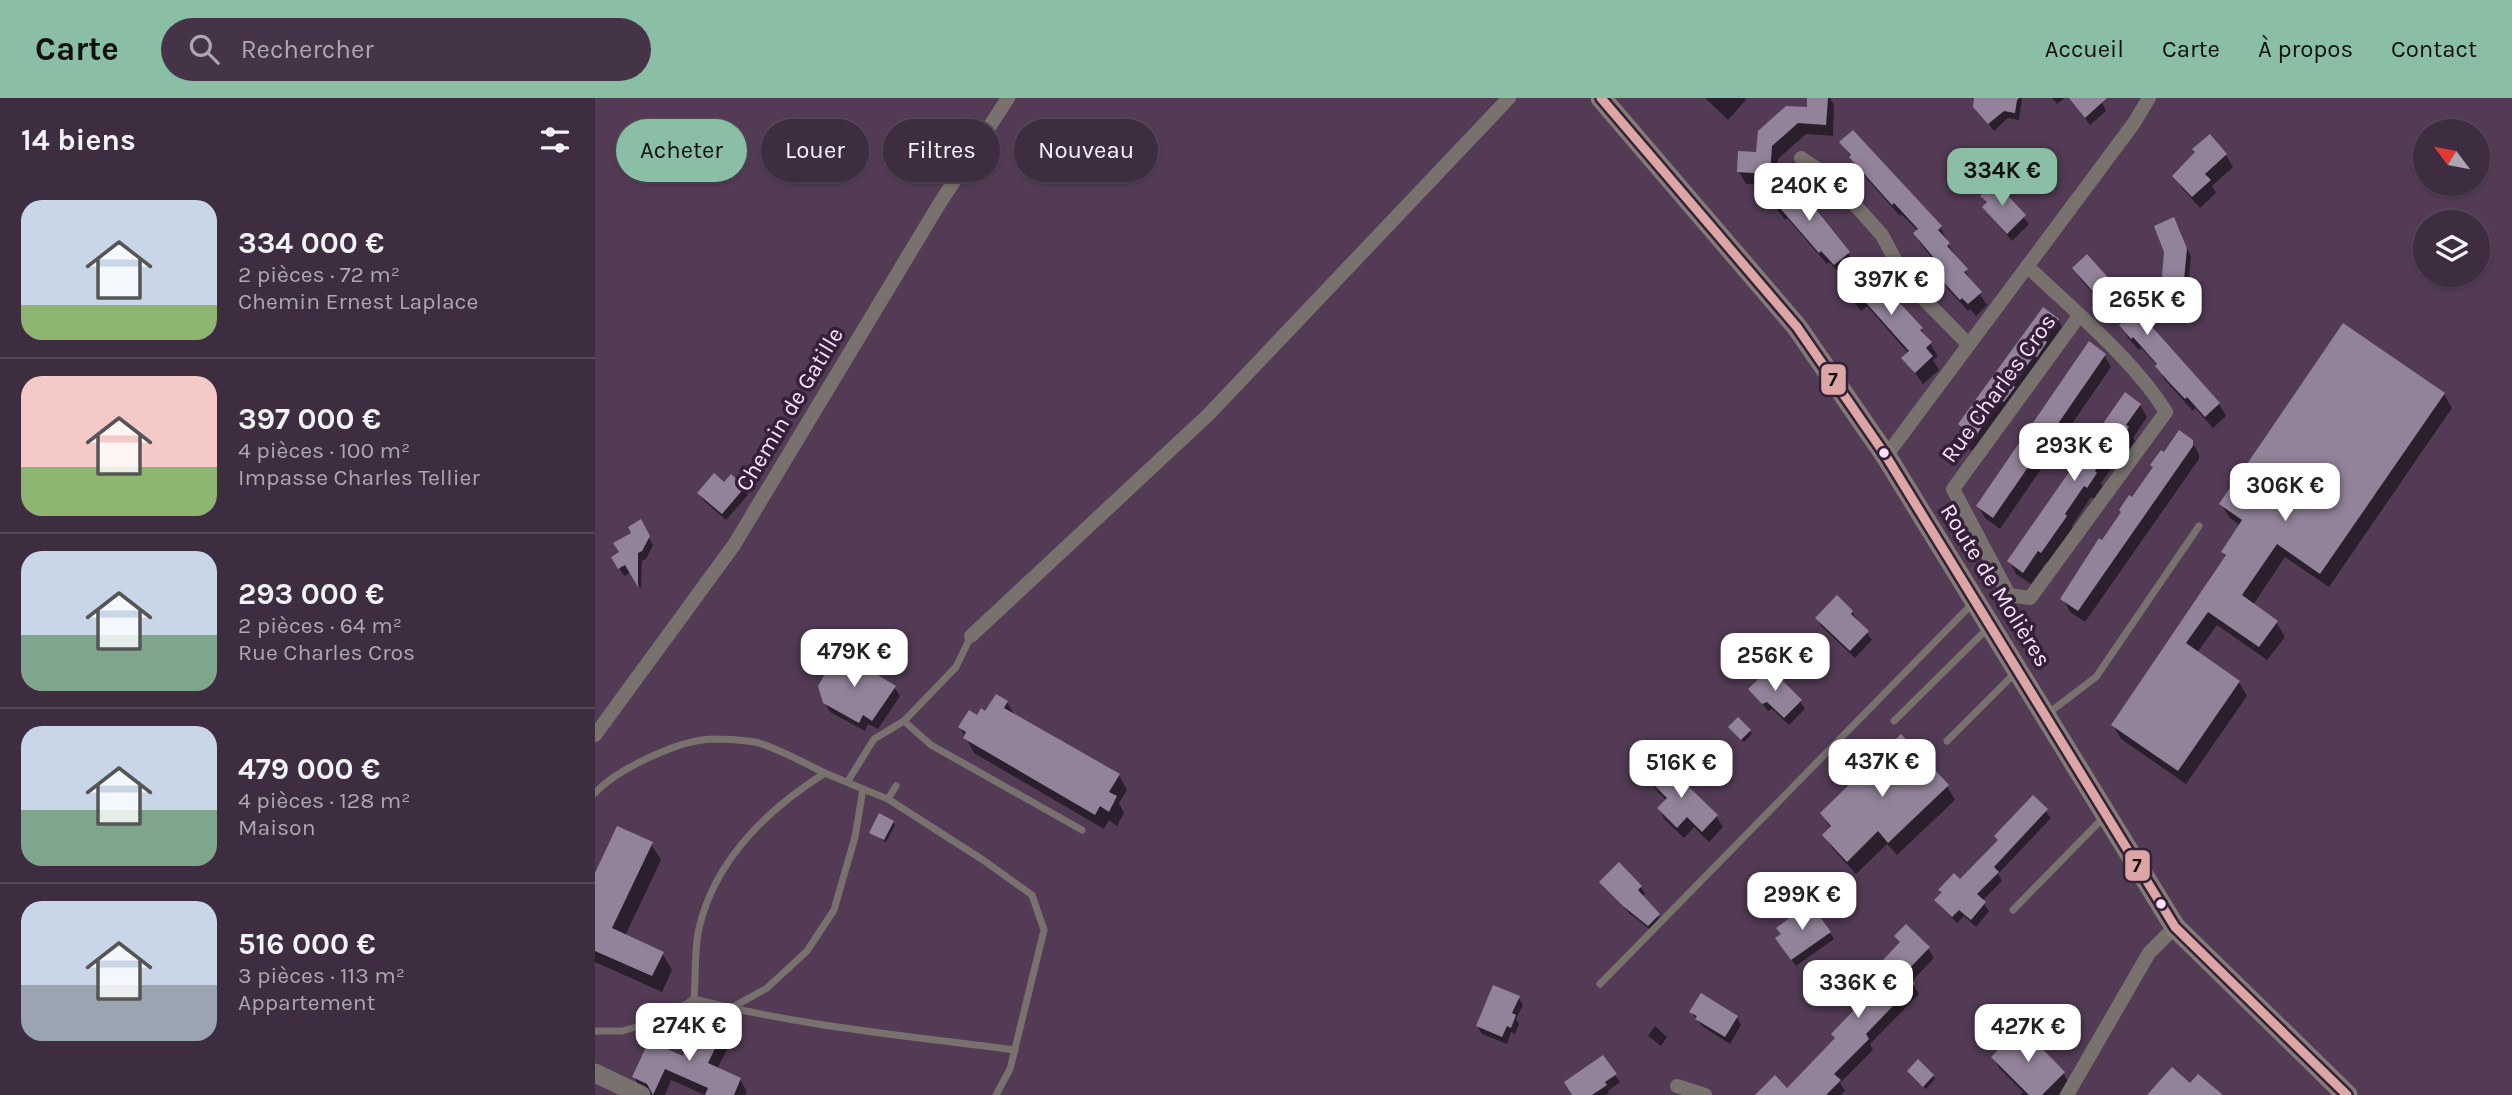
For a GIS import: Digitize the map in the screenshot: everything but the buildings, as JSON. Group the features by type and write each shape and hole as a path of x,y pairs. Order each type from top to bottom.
{"main road":[{"name":"Route de Molières","path":"1601,98 1797,327 1886,456 2175,927 2347,1095"}],"street":[{"name":"Chemin de Gatille","path":"595,735 734,545 938,206 1008,98"},
{"path":"971,635 1209,414 1509,98"},
{"path":"1886,456 2134,123 2149,98"},
{"path":"1801,158 1830,177 1882,235 1914,289 1968,344"},
{"name":"Rue Charles Cros","path":"2027,266 2079,316 2151,387 2166,412 2030,598 2009,595 1953,489 2079,316"},
{"path":"2067,1095 2149,953 2175,927"},
{"path":"595,1073 641,1095"},
{"path":"1677,1086 1705,1095"}],"lane":[{"path":"2045,715 2097,677 2199,526"},
{"path":"1600,984 1975,601"},
{"path":"1894,721 1990,626"},
{"path":"848,781 874,739 904,721 956,667 971,635"},
{"path":"1948,741 2017,670"},
{"path":"904,721 931,745 1082,830"},
{"path":"595,793 604,783 631,765 670,750 710,739 758,743 888,799 1032,895 1044,930 1010,1069 996,1095"},
{"path":"694,999 698,932 708,896 730,858 792,793 825,772"},
{"path":"888,799 896,786"},
{"path":"731,1008 767,988 807,951 834,909 855,837 863,789"},
{"path":"2013,910 2106,814"},
{"path":"595,1031 622,1031 661,1020 694,999 849,1028 1015,1050"}],"transit line":[{"name":"7","path":"1601,98 1797,327 1886,456 2175,927 2347,1095"}]}
